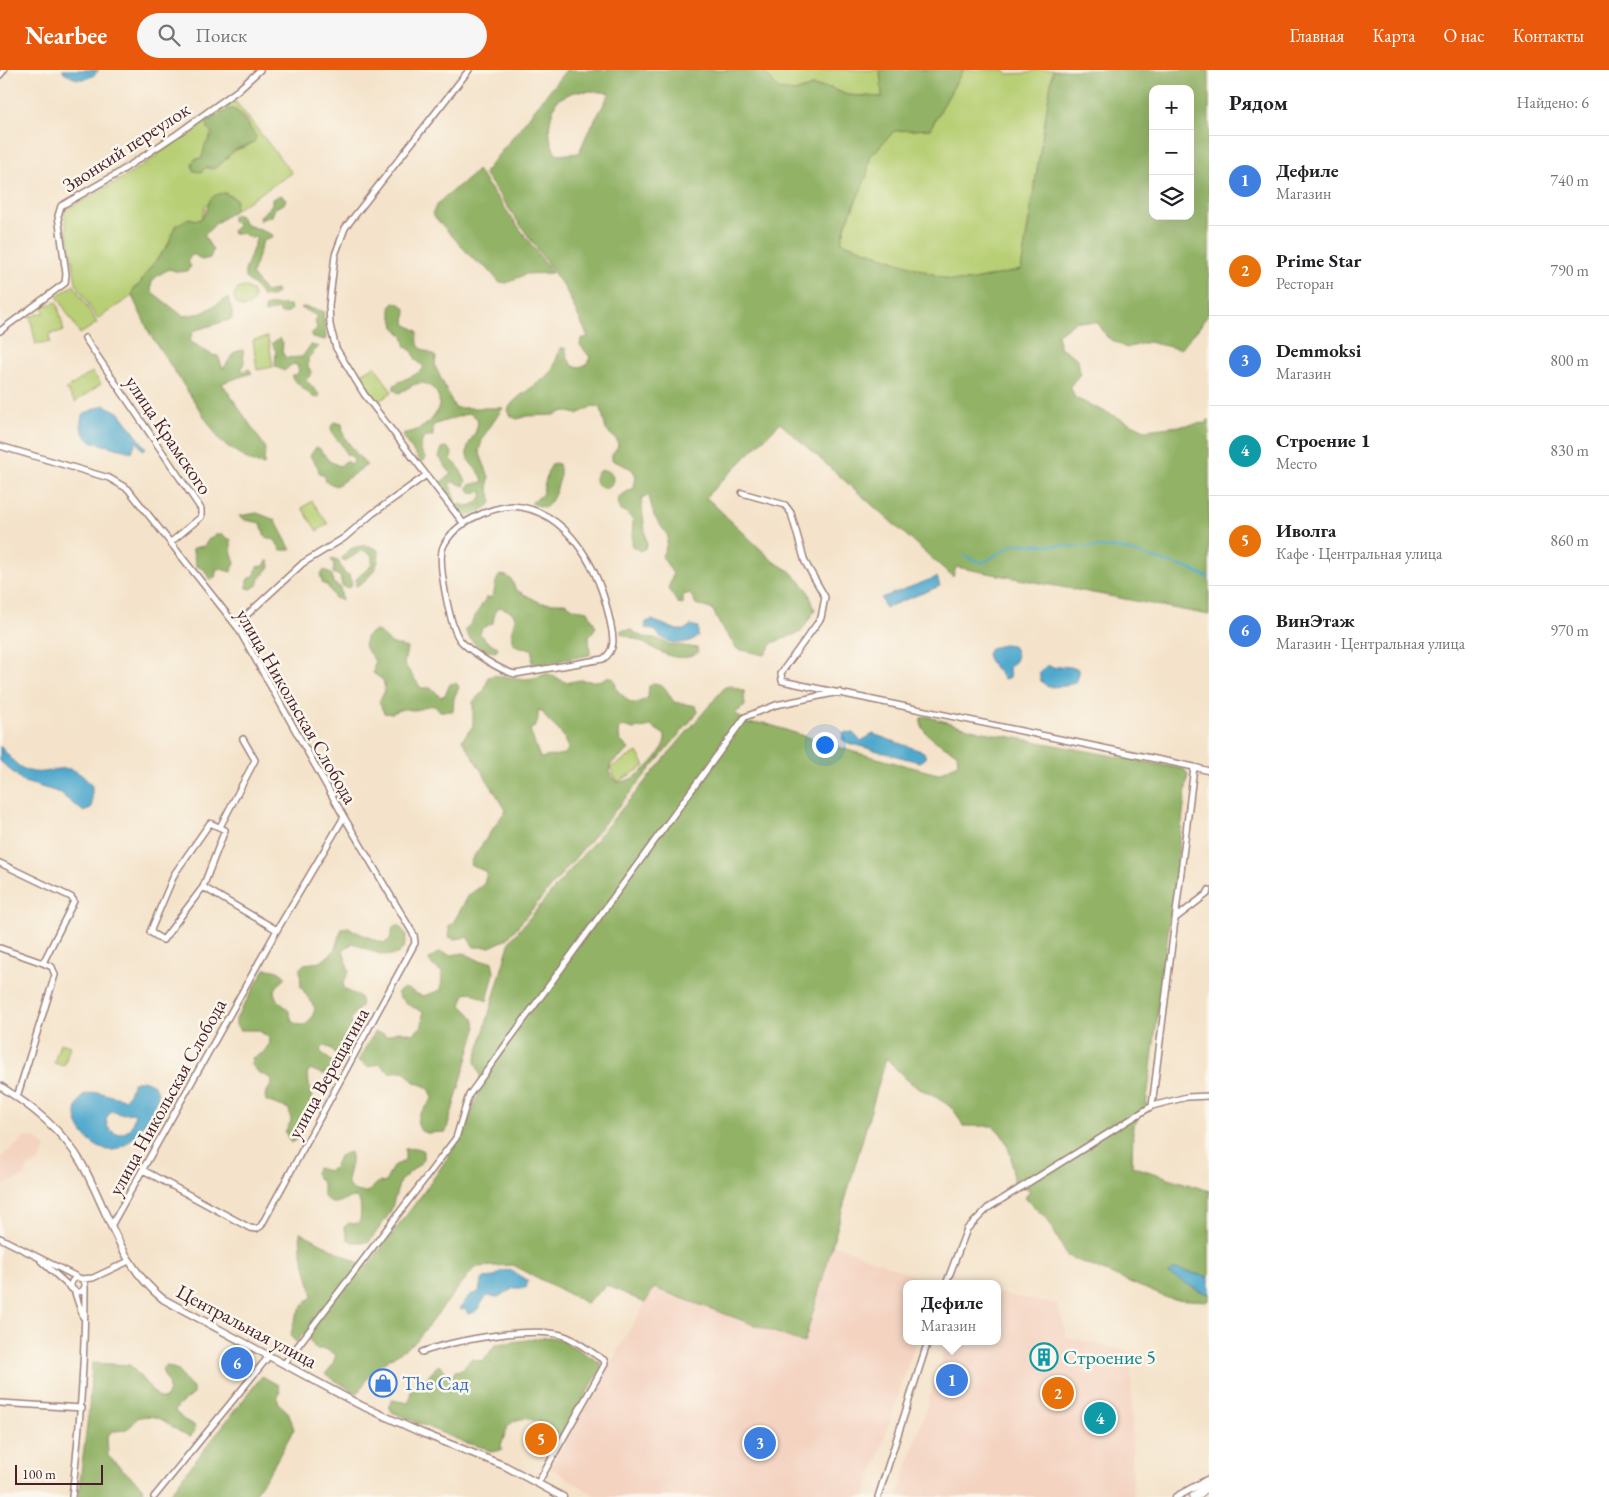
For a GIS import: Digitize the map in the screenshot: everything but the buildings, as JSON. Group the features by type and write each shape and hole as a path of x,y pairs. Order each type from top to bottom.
{"highway":[{"path":"1194,1497 1209,1484"}],"street":[{"path":"0,75 4,70"},
{"name":"Звонкий переулок","path":"0,331 65,283 66,274 58,216 61,206 115,175 177,134 238,90 260,70"},
{"path":"464,524 425,476 364,394 343,361 331,333 330,298 335,254 345,228 469,70"},
{"name":"улица Крамского","path":"86,338 202,509 202,518 171,542"},
{"name":"улица Никольская Слобода","path":"0,446 116,480 128,489 236,625 344,817 277,930 111,1226"},
{"path":"236,625 306,560 344,538 372,514 425,476"},
{"path":"742,493 785,505 791,513 805,562 825,597 822,618 781,673 782,680 1209,771"},
{"path":"513,506 536,510 563,530 584,554 602,589 613,640 612,650 608,656 599,661 515,674 504,671 466,646 455,631 445,586 441,555 447,540 464,524 488,512 513,506"},
{"path":"284,1364 456,1138 470,1095 745,717 776,705 838,692"},
{"path":"220,827 255,760 243,739"},
{"path":"1152,1106 1177,917 1194,767"},
{"name":"улица Верещагина","path":"143,1170 250,1228 256,1229 261,1226 416,943 414,935 344,817"},
{"path":"210,822 225,830 203,887 163,940 150,932 175,873 210,822"},
{"path":"0,863 71,897 73,905 43,963"},
{"path":"203,887 277,930"},
{"path":"1177,917 1207,894 1209,890"},
{"path":"0,948 52,967 55,975 17,1097"},
{"name":"Центральная улица","path":"0,1086 45,1119 66,1141 81,1163 128,1261 137,1275 163,1299 387,1419 496,1462 563,1497"},
{"path":"947,1280 960,1243 976,1218 1014,1191 1152,1106 1187,1098 1209,1096"},
{"path":"0,1238 80,1279 85,1287 82,1408 72,1497"},
{"path":"33,1255 73,1290 80,1292 93,1278"},
{"path":"85,1324 73,1290 73,1281 93,1278 128,1261"},
{"path":"422,1352 446,1343 548,1333 567,1337 604,1360 605,1364 538,1483"},
{"path":"878,1497 927,1345"},
{"path":"154,1497 269,1356"},
{"path":"0,1403 82,1408"},
{"path":"1176,1497 1209,1479"}],"shaded area":[{"path":"26,1137 36,1138 46,1148 38,1163 28,1167 25,1175 0,1187 0,1158"},
{"path":"833,1244 925,1280 903,1280 903,1345 915,1345 865,1497 598,1497 550,1468 654,1288 804,1343"},
{"path":"1001,1294 1058,1305 1067,1337 1131,1352 1133,1497 886,1497 887,1494 898,1496 946,1345 1001,1345"}],"green space":[{"path":"566,70 763,70 778,89 795,92 812,86 831,88 847,95 882,97 880,70 963,70 930,129 894,131 870,157 867,175 846,224 841,242 950,280 969,281 1021,270 1053,70 1209,70 1209,312 1199,328 1180,349 1148,342 1126,348 1107,337 1098,323 1076,321 1057,335 1060,347 1078,359 1080,374 1070,386 1075,398 1145,430 1205,423 1209,419 1209,615 956,567 953,577 780,423 706,497 774,562 790,571 807,589 815,610 801,632 772,643 765,655 737,649 719,623 713,610 696,604 690,593 683,595 683,604 678,603 668,589 673,574 662,556 668,536 654,516 649,496 643,497 641,500 647,547 640,551 632,546 633,520 626,512 620,511 617,502 620,496 634,488 636,476 632,469 612,460 612,455 618,446 617,440 606,430 601,408 594,406 577,414 564,411 554,415 527,416 517,419 511,416 508,410 514,401 549,374 560,348 565,348 568,359 573,366 579,367 586,364 590,357 580,345 581,339 588,337 566,290 484,173","holes":["592,91 610,93 586,136 579,153 557,155 553,148 550,134 550,121 557,100 573,92"]},
{"path":"763,70 880,70 883,97 847,95 831,88 812,86 795,92 777,89"},
{"path":"963,70 1003,70 1009,74 1030,73 1034,70 1053,70 1021,270 969,281 950,280 841,242 846,224 867,175 870,157 894,131 930,129"},
{"path":"235,101 292,173 235,210 236,199 206,205 201,219 175,226 168,245 146,273 140,284 134,288 132,296 97,319 76,283 64,211 128,175","holes":["230,109 241,114 249,125 248,146 235,150 219,166 213,169 192,165 195,159 202,158 211,134 213,119"]},
{"path":"230,109 236,110 256,136 254,142 236,150 215,167 206,167 201,172 194,171 192,165 195,159 202,158 205,145 213,134 208,129 207,122"},
{"path":"477,170 552,273 526,274 507,283 499,282 488,269 474,260 432,214 447,195"},
{"path":"225,193 236,199 235,210 215,224 204,236 213,250 210,258 202,260 195,255 191,255 188,261 191,267 187,271 179,272 169,269 155,278 151,288 152,292 183,316 202,313 228,298 232,319 193,331 190,341 212,355 218,356 223,369 235,352 243,350 244,362 241,372 249,369 252,373 222,383 265,447 264,465 250,461 221,442 150,334 132,296 133,290 140,284 146,273 168,245 175,226 189,218 201,219 211,199 218,194"},
{"path":"281,195 286,199 284,204 275,208 272,216 265,217 260,221 260,217 272,204 272,199"},
{"path":"234,215 239,215 245,224 273,235 272,238 263,241 252,274 265,292 276,290 277,293 270,297 262,296 254,285 245,278 245,271 257,237 251,238 242,233 233,234 232,231 238,226 231,219"},
{"path":"74,285 97,323 80,334 57,296"},
{"path":"244,287 251,290 254,297 251,304 244,307 237,304 234,297 237,290"},
{"path":"57,302 64,331 49,334 50,342 36,345 30,316 44,313 43,306"},
{"path":"394,303 399,303 406,309 405,324 418,331 419,346 436,357 435,366 455,408 503,408 483,437 479,451 489,477 488,486 492,502 483,510 474,514 462,516 456,507 459,504 472,505 482,495 482,491 471,493 468,489 469,485 483,482 467,455 468,445 477,428 477,418 469,413 433,425 433,436 426,436 421,444 421,450 426,458 424,461 420,460 403,438 404,433 423,427 436,413 439,405 434,389 424,383 415,384 399,393 394,390 394,385 419,372 424,367 416,360 413,352 406,347 403,336 394,327 390,307"},
{"path":"271,305 290,305 291,310 281,314 278,309 265,313 265,307"},
{"path":"301,308 323,311 325,340 312,337 311,334 317,328 315,321 318,316"},
{"path":"268,337 273,367 257,370 253,340"},
{"path":"280,338 283,343 282,352 286,358 302,357 311,345 319,347 308,358 308,367 312,374 306,380 320,395 318,398 313,397 292,378 292,375 296,375 299,371 296,364 291,365 284,371 275,366 276,352 272,343"},
{"path":"375,366 392,392 378,402 360,375"},
{"path":"92,372 101,384 75,402 66,389"},
{"path":"334,422 342,424 345,438 367,465 336,486 325,481 325,476 319,473 318,467 310,456 316,447 319,448 329,461 340,466 346,461 352,464 354,462 353,457 346,454 333,434 331,427"},
{"path":"447,447 452,452 451,459 458,466 466,481 464,486 454,482 449,483 456,498 454,502 451,502 439,484 451,474 439,457 442,448"},
{"path":"553,463 559,464 559,482 552,500 545,508 531,503 542,495 548,471"},
{"path":"604,470 612,475 613,479 608,487 604,488 596,483 595,479 600,471"},
{"path":"312,501 328,524 317,531 302,508"},
{"path":"257,513 275,520 291,550 281,550 275,540 265,537 261,523 245,520 239,516"},
{"path":"215,535 222,535 231,540 231,550 235,563 231,572 217,568 215,577 210,580 204,569 196,566 193,548 204,546"},
{"path":"366,545 377,549 379,554 377,565 370,576 356,586 356,579 372,565 372,555 363,550 345,561 341,558 352,548"},
{"path":"331,559 338,561 345,574 349,575 352,584 350,588 342,586 340,576 333,573 334,565"},
{"path":"269,561 270,567 259,579 259,584 251,589 247,588 247,580 255,575 257,567 264,566"},
{"path":"325,570 332,575 333,583 340,587 342,600 335,598 327,585 323,584 320,574"},
{"path":"500,575 511,579 516,590 541,603 565,603 575,609 588,611 596,627 589,637 590,655 537,665 532,662 533,650 516,646 513,643 512,635 515,617 512,612 500,607 495,611 493,623 482,628 480,634 489,643 498,647 496,652 486,650 473,642 465,629 470,625 486,598 492,597"},
{"path":"621,630 631,630 642,637 655,638 668,644 697,648 698,652 683,657 668,655 621,634"},
{"path":"375,631 379,632 391,643 407,648 404,664 421,688 432,688 440,697 445,695 450,684 456,683 459,687 454,698 453,711 440,711 434,706 428,706 415,710 405,709 384,713 379,702 384,691 383,680 373,673 375,661 364,646 367,635"},
{"path":"546,674 565,682 581,680 599,681 609,676 614,679 617,690 631,703 637,703 648,698 649,686 654,683 658,684 666,690 674,702 696,706 698,712 507,939 490,947 474,947 467,937 455,939 449,937 449,925 453,923 469,895 484,884 487,872 470,865 472,859 506,810 462,740 473,726 473,702 485,689 488,677 501,676 525,679","holes":["538,710 543,712 546,718 564,737 568,750 564,754 540,758 530,730 536,724","623,726 634,729 651,726 665,735 661,750 649,766 632,778 617,782 609,772 611,764 629,749 620,740 618,729"]},
{"path":"731,686 744,691 745,706 735,713 748,724 764,723 854,752 938,774 958,764 957,753 928,735 921,724 921,718 925,716 979,731 1184,769 1188,774 1146,1107 1133,1127 1132,1166 1209,1191 1209,1277 1175,1269 1190,1285 1199,1291 1209,1294 1209,1301 1170,1299 1067,1256 1048,1220 1025,1198 1030,1190 1013,1182 1009,1151 999,1131 993,1126 963,1126 947,1104 911,1083 886,1058 804,1343 654,1288 645,1303 607,1285 586,1303 513,1265 475,1267 415,1342 373,1370 358,1393 354,1392 325,1374 332,1366 336,1355 325,1349 316,1349 304,1333 296,1342 291,1337 297,1314 313,1296 301,1250 300,1232 366,1267 416,1203 466,1125 476,1101 480,1080 475,1062 510,941 725,687"},
{"path":"637,752 645,766 618,782 610,768"},
{"path":"398,925 406,934 404,945 400,952 394,955 378,953 353,943 343,950 349,972 343,983 344,989 360,997 362,1004 351,1019 354,1033 344,1056 338,1057 330,1048 324,1046 320,1051 333,1063 336,1069 334,1074 322,1074 310,1069 307,1074 314,1108 312,1113 302,1120 298,1138 291,1143 285,1132 291,1121 289,1109 266,1101 265,1095 271,1085 271,1078 259,1073 251,1064 252,1058 263,1053 270,1043 268,1037 258,1030 240,1030 236,1025 236,1019 265,969 268,969 280,972 286,978 277,986 274,992 276,998 289,1011 292,1021 305,1025 312,1017 315,1008 301,987 300,969 304,964 321,962 334,951 342,928 349,927 360,934 385,943 390,939 393,927"},
{"path":"439,952 451,955 464,953 480,961 492,961 494,973 487,1001 471,992 465,994 461,1005 474,1018 476,1029 446,1132 427,1133 421,1131 418,1126 418,1117 432,1099 429,1089 413,1081 403,1071 389,1072 379,1064 368,1067 358,1060 375,1032 387,1036 399,1031 413,1034 422,1026 423,1012 405,1002 397,993 407,989 423,996 441,990 442,972 431,964 429,959"},
{"path":"60,1043 70,1046 64,1066 54,1063"},
{"path":"417,1148 423,1150 423,1161 400,1181 390,1213 369,1242 353,1242 348,1239 344,1227 349,1223 355,1224 360,1221 361,1208 359,1201 352,1197 337,1203 328,1201 323,1195 323,1184 315,1174 317,1168 329,1171 334,1168 339,1156 350,1152 351,1164 347,1180 348,1184 356,1191 367,1192 379,1182 385,1183 393,1166 405,1161 405,1149"},
{"path":"550,1337 562,1340 601,1363 601,1369 561,1436 534,1420 521,1419 514,1421 508,1426 501,1445 502,1450 490,1452 485,1448 466,1443 392,1412 389,1406 392,1400 409,1403 413,1387 439,1365 447,1374 453,1376 455,1371 462,1370 471,1359 482,1361 497,1344"},
{"path":"92,1363 130,1365 159,1398 165,1399 169,1391 162,1369 167,1366 178,1370 184,1380 193,1388 193,1394 178,1406 175,1411 184,1420 194,1425 195,1431 191,1436 160,1419 146,1416 137,1418 127,1429 112,1431 107,1437 108,1456 142,1487 143,1492 140,1497 78,1497 89,1409"},
{"path":"262,1376 278,1385 280,1393 277,1398 279,1404 288,1412 294,1429 270,1472 252,1497 167,1497"}],"water":[{"path":"62,70 99,70 86,79 80,79 66,74"},
{"path":"104,405 120,413 146,448 143,450 136,441 132,452 92,442 83,433 81,422 83,414"},
{"path":"937,577 940,586 885,608 881,598"},
{"path":"652,620 677,630 684,630 691,625 698,627 698,636 687,642 669,642 659,636 656,631 645,628 646,622"},
{"path":"1004,645 1013,646 1017,655 1009,668 1010,677 1004,679 989,660 987,654 990,648"},
{"path":"1048,665 1053,668 1062,666 1077,668 1079,673 1077,681 1066,686 1048,687 1041,681 1039,672"},
{"path":"844,733 853,733 861,741 873,734 924,752 926,758 919,762 848,743 842,739"},
{"path":"0,746 16,764 29,771 46,772 67,769 83,776 92,786 92,807 84,812 58,792 24,782 0,761"},
{"path":"142,1080 151,1083 158,1093 141,1129 128,1143 120,1148 106,1150 93,1144 83,1133 77,1120 76,1113 79,1101 83,1095 97,1092 124,1099 128,1096 133,1083","holes":["111,1111 120,1114 135,1113 128,1131 116,1134 108,1128 106,1119"]},
{"path":"1175,1269 1209,1277 1209,1294 1168,1274"},
{"path":"510,1270 528,1281 526,1288 514,1288 498,1297 487,1296 475,1312 468,1314 465,1309 461,1310 460,1308 470,1295 479,1292 484,1278 494,1277 501,1271"}],"waterway":[{"path":"965,556 983,563 1014,544 1119,548 1190,569 1209,578"}],"place":[{"name":"Строение 5","path":"1044,1357"},
{"name":"ВинЭтаж","path":"237,1363"},
{"name":"Дефиле","path":"952,1380"},
{"name":"The Сад","path":"383,1383"},
{"name":"Prime Star","path":"1058,1393"},
{"name":"Строение 1","path":"1100,1418"},
{"name":"Иволга","path":"541,1439"},
{"name":"Demmoksi","path":"760,1443"}]}
